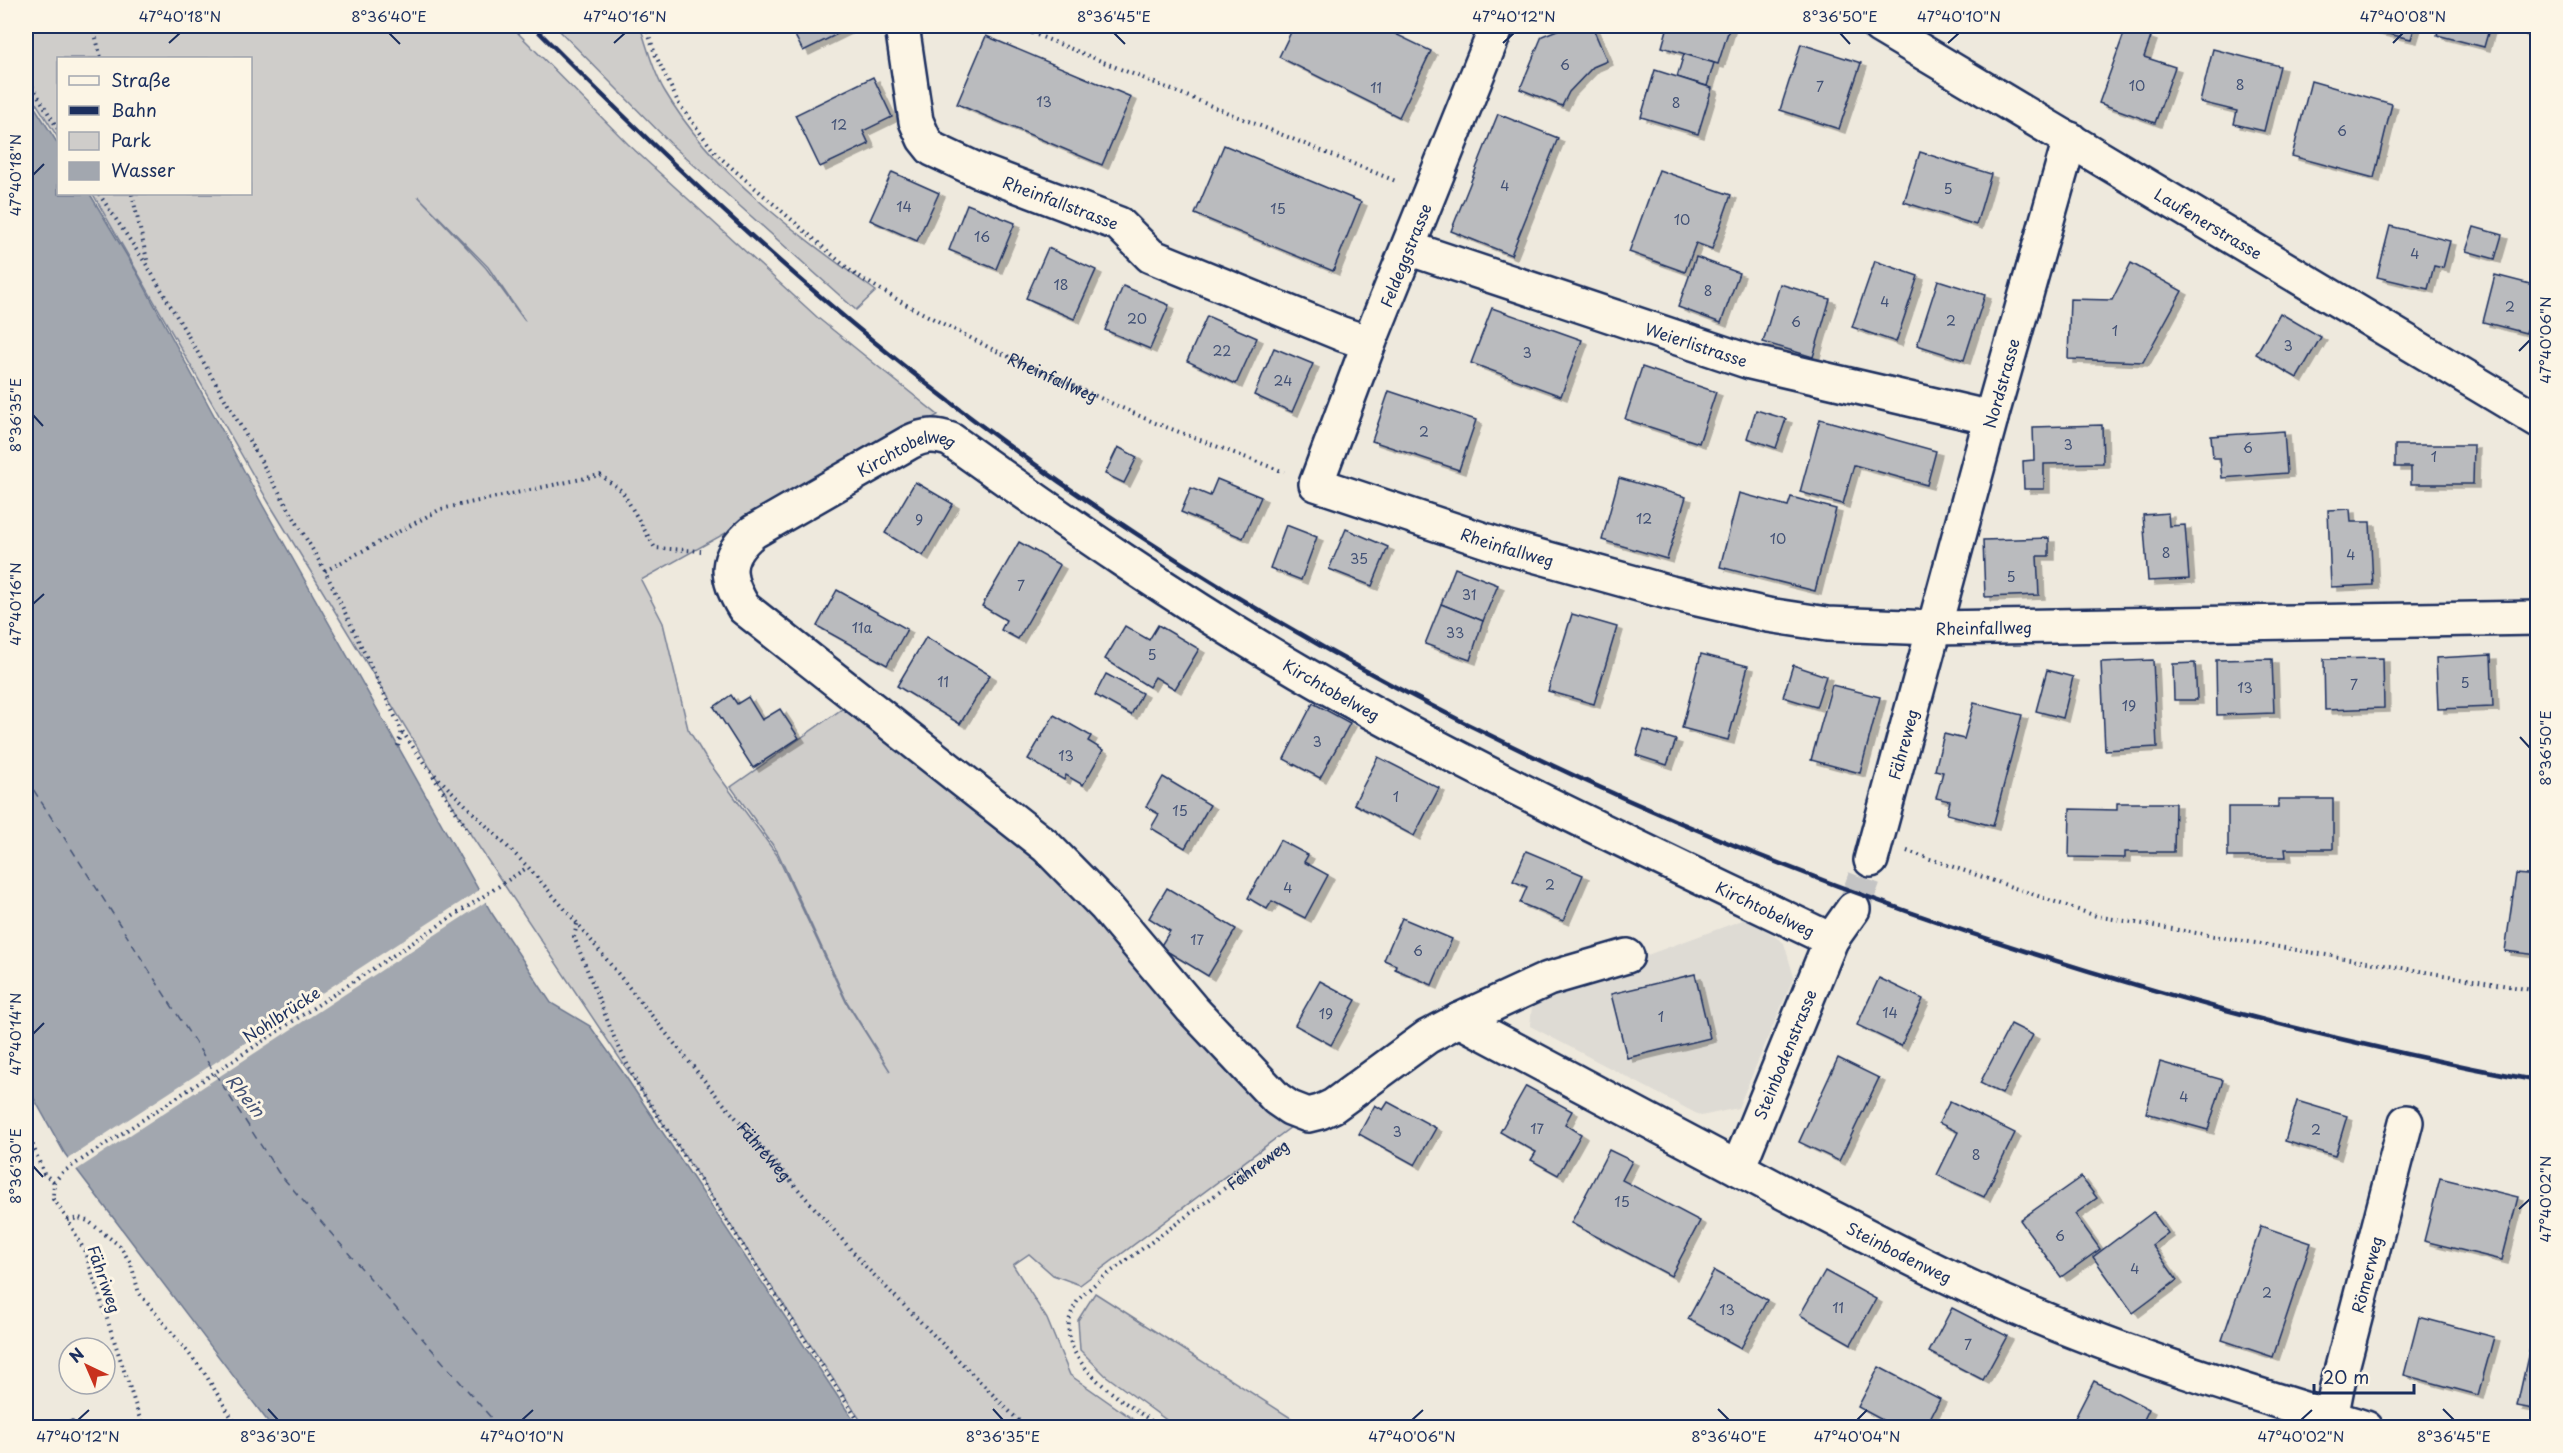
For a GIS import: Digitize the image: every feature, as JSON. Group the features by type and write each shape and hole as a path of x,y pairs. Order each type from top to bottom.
{"street":[{"name":"Rheinfallstrasse","path":"902,26 916,121 932,150 978,171 1119,224 1151,256 1342,334 1370,343"},
{"name":"Feldeggstrasse","path":"1316,484 1497,26"},
{"name":"Laufenerstrasse","path":"1879,26 2538,420"},
{"name":"Nordstrasse","path":"1934,628 2070,139"},
{"name":"Weierlistrasse","path":"1408,248 1750,362 1991,418"},
{"name":"Kirchtobelweg","path":"733,555 753,532 910,442 920,437 941,437 951,440 1158,583 1299,671 1510,786 1832,940"},
{"name":"Rheinfallweg","path":"1316,484 1505,547 1671,593 1768,615 1827,624 1934,628 2538,618"},
{"path":"733,555 729,573 733,590 744,608 1046,846 1106,907 1192,1010 1277,1099 1290,1108 1308,1114 1333,1106 1427,1037 1460,1020 1548,979 1627,956"},
{"name":"Fähreweg","path":"1874,850 1934,628"},
{"path":"1832,940 1854,909"},
{"name":"Steinbodenstrasse","path":"1738,1168 1832,940"},
{"name":"Steinbodenweg","path":"1460,1020 1925,1265 2014,1307 2330,1422 2366,1428"},
{"name":"Römerweg","path":"2330,1422 2337,1387 2406,1122"}],"path":[{"path":"93,26 101,57"},
{"name":"Rheinfallweg","path":"646,26 655,54 679,104 716,154 854,273 903,303 1003,354 1153,422 1316,484"},
{"path":"1015,26 1429,195"},
{"path":"1032,33 1036,26"},
{"path":"26,76 57,127"},
{"path":"100,195 148,267 325,572 402,731 471,835"},
{"path":"132,195 148,267"},
{"path":"325,572 441,509 600,475 622,490 655,548 679,548 733,555"},
{"path":"398,746 402,731"},
{"name":"Fähreweg","path":"426,766 528,867 577,923 716,1095 866,1267 1026,1428"},
{"path":"1874,850 2096,916 2538,991"},
{"name":"Nohlbrücke","path":"54,1182 57,1177 528,867"},
{"path":"577,923 574,937 614,1036 637,1084 863,1428"},
{"name":"Fähreweg","path":"1161,1428 1091,1376 1078,1361 1069,1338 1070,1320 1077,1302 1097,1282 1295,1136 1308,1114"},
{"path":"26,1128 44,1174 54,1182"},
{"name":"Fähriweg","path":"54,1182 53,1199 68,1220 85,1252 143,1428"},
{"path":"68,1220 79,1218 88,1221 120,1246 131,1264 139,1293 204,1372 238,1428"}],"shaded area":[{"path":"1748,918 1784,943 1794,977 1738,1108 1701,1116 1530,1026 1533,997"}],"green space":[{"path":"26,26 511,26 628,144 818,318 938,415 641,580 663,623 688,729 705,757 777,855 846,1002 890,1071 847,1002 777,851 731,787 852,702 1040,851 1291,1127 1080,1285 1053,1275 1029,1254 1013,1265 1047,1319 1070,1375 1134,1420 1136,1427 865,1427 471,835 269,503 94,195 252,195 252,57 57,57 57,136 26,87","holes":["418,196 488,267 525,321 486,268"]},
{"path":"555,26 640,26 660,83 684,121 707,149 732,176 787,225 876,291 856,310 675,148"},
{"path":"1095,1293 1305,1427 1176,1427 1105,1375 1080,1350 1078,1320"}],"water":[{"name":"Rhein","path":"26,93 57,142 57,195 91,195 136,271 262,504 491,912 551,1003 590,1026 858,1427 272,1427 65,1154 26,1084"}],"pier":[{"path":"481,889 487,901 75,1171 66,1160"}],"building":[{"path":"790,26 849,26 850,28 803,51"},
{"path":"1294,26 1379,26 1431,51 1399,117 1279,57"},
{"path":"1567,26 1592,26 1607,61 1593,67 1569,92 1562,106 1520,89 1542,36"},
{"path":"1668,26 1730,26 1718,64 1662,47"},
{"path":"2352,26 2415,26 2411,39"},
{"path":"2439,26 2490,26 2484,47 2437,35"},
{"path":"2522,26 2538,26 2538,37 2520,32"},
{"path":"2126,28 2151,37 2144,57 2175,67 2155,123 2099,103"},
{"path":"986,36 1131,97 1102,165 957,104"},
{"path":"1801,44 1861,63 1839,129 1780,110"},
{"path":"2213,49 2280,66 2264,131 2234,124 2237,111 2200,102"},
{"path":"1684,54 1714,63 1707,86 1677,77"},
{"path":"1655,70 1712,88 1698,134 1641,117"},
{"path":"873,77 892,117 863,131 869,144 820,167 795,115"},
{"path":"2311,81 2392,104 2374,178 2292,156"},
{"path":"1498,114 1558,138 1511,255 1451,231"},
{"path":"1224,145 1361,202 1333,271 1195,214"},
{"path":"1920,152 1991,174 1976,225 1904,202"},
{"path":"1659,170 1731,195 1712,249 1696,243 1685,272 1629,252"},
{"path":"892,172 939,193 917,241 870,220"},
{"path":"967,204 1015,223 996,269 949,250"},
{"path":"2390,226 2450,241 2443,268 2434,266 2428,289 2377,277"},
{"path":"2474,227 2502,235 2495,259 2466,251"},
{"path":"1048,248 1096,270 1074,319 1026,298"},
{"path":"1696,257 1739,273 1721,323 1678,307"},
{"path":"1875,261 1918,276 1896,342 1852,327"},
{"path":"2131,263 2182,291 2143,362 2068,359 2070,299 2112,300"},
{"path":"2495,275 2538,286 2526,333 2483,322"},
{"path":"1938,280 1985,295 1964,360 1917,345"},
{"path":"1780,284 1830,299 1813,357 1763,342"},
{"path":"1123,286 1169,305 1150,349 1105,330"},
{"path":"1492,308 1582,340 1561,396 1471,363"},
{"path":"2280,313 2321,337 2297,378 2256,354"},
{"path":"1207,316 1257,338 1236,384 1187,361"},
{"path":"1274,348 1313,364 1292,412 1254,395"},
{"path":"1642,367 1716,392 1699,443 1625,419"},
{"path":"1389,391 1476,420 1459,470 1372,441"},
{"path":"1756,410 1786,419 1776,448 1747,438"},
{"path":"1820,419 1936,451 1927,485 1854,465 1843,504 1800,492"},
{"path":"2102,425 2103,463 2044,464 2044,489 2024,489 2023,461 2034,460 2033,427"},
{"path":"2284,431 2287,473 2222,478 2220,458 2213,458 2211,436"},
{"path":"2395,445 2474,445 2473,484 2411,484 2411,467 2395,467"},
{"path":"1118,447 1137,457 1124,483 1105,474"},
{"path":"1619,478 1686,497 1667,559 1602,540"},
{"path":"1217,479 1261,497 1243,538 1181,512 1191,488 1210,496"},
{"path":"915,482 953,504 923,556 885,533"},
{"path":"1739,493 1788,506 1791,497 1836,509 1815,591 1720,567"},
{"path":"2350,509 2351,522 2370,522 2373,585 2331,587 2328,510"},
{"path":"2168,513 2169,526 2185,525 2189,579 2148,581 2143,515"},
{"path":"1286,525 1317,537 1301,580 1270,568"},
{"path":"1346,529 1388,547 1372,586 1329,569"},
{"path":"2049,538 2049,556 2037,556 2039,595 1985,597 1983,540"},
{"path":"1019,542 1060,565 1018,639 1001,630 1006,620 982,606"},
{"path":"1455,568 1498,585 1483,621 1441,604"},
{"path":"837,590 907,629 887,665 817,626"},
{"path":"1441,604 1483,621 1470,660 1425,644"},
{"path":"1572,614 1617,627 1594,704 1548,691"},
{"path":"1158,625 1199,649 1175,689 1155,677 1149,687 1105,659 1125,626 1149,640"},
{"path":"926,637 990,675 960,724 897,686"},
{"path":"1701,654 1748,666 1728,740 1682,728"},
{"path":"2491,655 2493,707 2438,709 2436,658"},
{"path":"2383,658 2384,708 2325,710 2324,659"},
{"path":"2272,659 2274,713 2217,715 2216,660"},
{"path":"2153,660 2157,747 2105,750 2101,662"},
{"path":"2195,663 2197,700 2174,700 2173,664"},
{"path":"1793,665 1826,676 1816,707 1783,697"},
{"path":"2047,670 2073,677 2063,718 2036,711"},
{"path":"1106,674 1142,693 1131,715 1095,695"},
{"path":"1832,685 1880,697 1860,773 1811,760"},
{"path":"731,695 737,704 748,697 762,720 780,709 799,738 753,768 714,707"},
{"path":"1313,703 1350,723 1320,778 1284,759"},
{"path":"1974,703 2022,715 1993,826 1947,814 1950,801 1936,798 1943,772 1935,770 1944,734 1964,739"},
{"path":"1054,715 1091,736 1088,741 1103,750 1083,785 1066,775 1064,780 1028,759"},
{"path":"1644,730 1676,740 1667,765 1636,755"},
{"path":"1378,757 1439,788 1414,836 1354,804"},
{"path":"1163,777 1210,805 1185,848 1151,828 1159,814 1146,807"},
{"path":"2278,799 2333,799 2333,849 2285,849 2286,857 2228,857 2228,807 2278,807"},
{"path":"2117,803 2175,803 2174,852 2125,852 2125,858 2069,857 2070,809 2117,810"},
{"path":"1280,840 1308,855 1304,862 1328,875 1305,918 1272,901 1267,909 1248,898"},
{"path":"1526,851 1583,875 1563,921 1520,903 1527,887 1513,881"},
{"path":"2516,874 2538,876 2538,955 2505,951"},
{"path":"1167,888 1236,929 1208,976 1160,947 1170,931 1149,918"},
{"path":"1402,918 1452,939 1432,985 1395,969 1396,965 1384,960"},
{"path":"1695,974 1710,1038 1627,1058 1611,994"},
{"path":"1879,978 1923,999 1901,1046 1857,1025"},
{"path":"1320,981 1356,1000 1331,1045 1295,1025"},
{"path":"2011,1024 2033,1035 2002,1094 1980,1083"},
{"path":"1838,1058 1879,1078 1839,1161 1799,1142"},
{"path":"2160,1062 2223,1080 2208,1130 2146,1113"},
{"path":"1526,1086 1572,1111 1565,1124 1581,1134 1558,1175 1531,1160 1536,1152 1500,1132"},
{"path":"1950,1101 2015,1133 1984,1197 1937,1175 1958,1132 1939,1123"},
{"path":"2297,1101 2347,1116 2335,1156 2285,1141"},
{"path":"1388,1102 1436,1128 1415,1165 1359,1134 1375,1105 1383,1110"},
{"path":"1609,1150 1632,1161 1622,1180 1700,1221 1671,1276 1571,1223"},
{"path":"2081,1177 2097,1198 2075,1214 2100,1249 2061,1277 2020,1220"},
{"path":"2440,1178 2518,1197 2502,1260 2424,1241"},
{"path":"2153,1212 2168,1233 2152,1245 2177,1280 2133,1313 2093,1257"},
{"path":"2261,1226 2311,1243 2273,1357 2222,1340"},
{"path":"1714,1271 1767,1300 1741,1348 1688,1319"},
{"path":"1825,1271 1876,1299 1851,1344 1800,1315"},
{"path":"1952,1308 2007,1336 1983,1380 1929,1352"},
{"path":"2419,1317 2494,1337 2478,1395 2404,1375"},
{"path":"2530,1347 2538,1349 2538,1410 2517,1406"},
{"path":"1879,1367 1940,1399 1925,1428 1897,1428 1858,1407"},
{"path":"2094,1381 2149,1409 2140,1428 2080,1428 2072,1424"},
{"path":"72,1420 78,1428 57,1428"}],"ferry route":[{"path":"26,778 278,1172 500,1428"}],"tunnel":[{"path":"1853,909 1871,860"}],"railway":[{"path":"533,26 640,132 750,234 863,333 922,380 982,426 1156,547 1338,656 1528,754 1722,840 1922,916 2125,982 2331,1037 2538,1081"}]}
